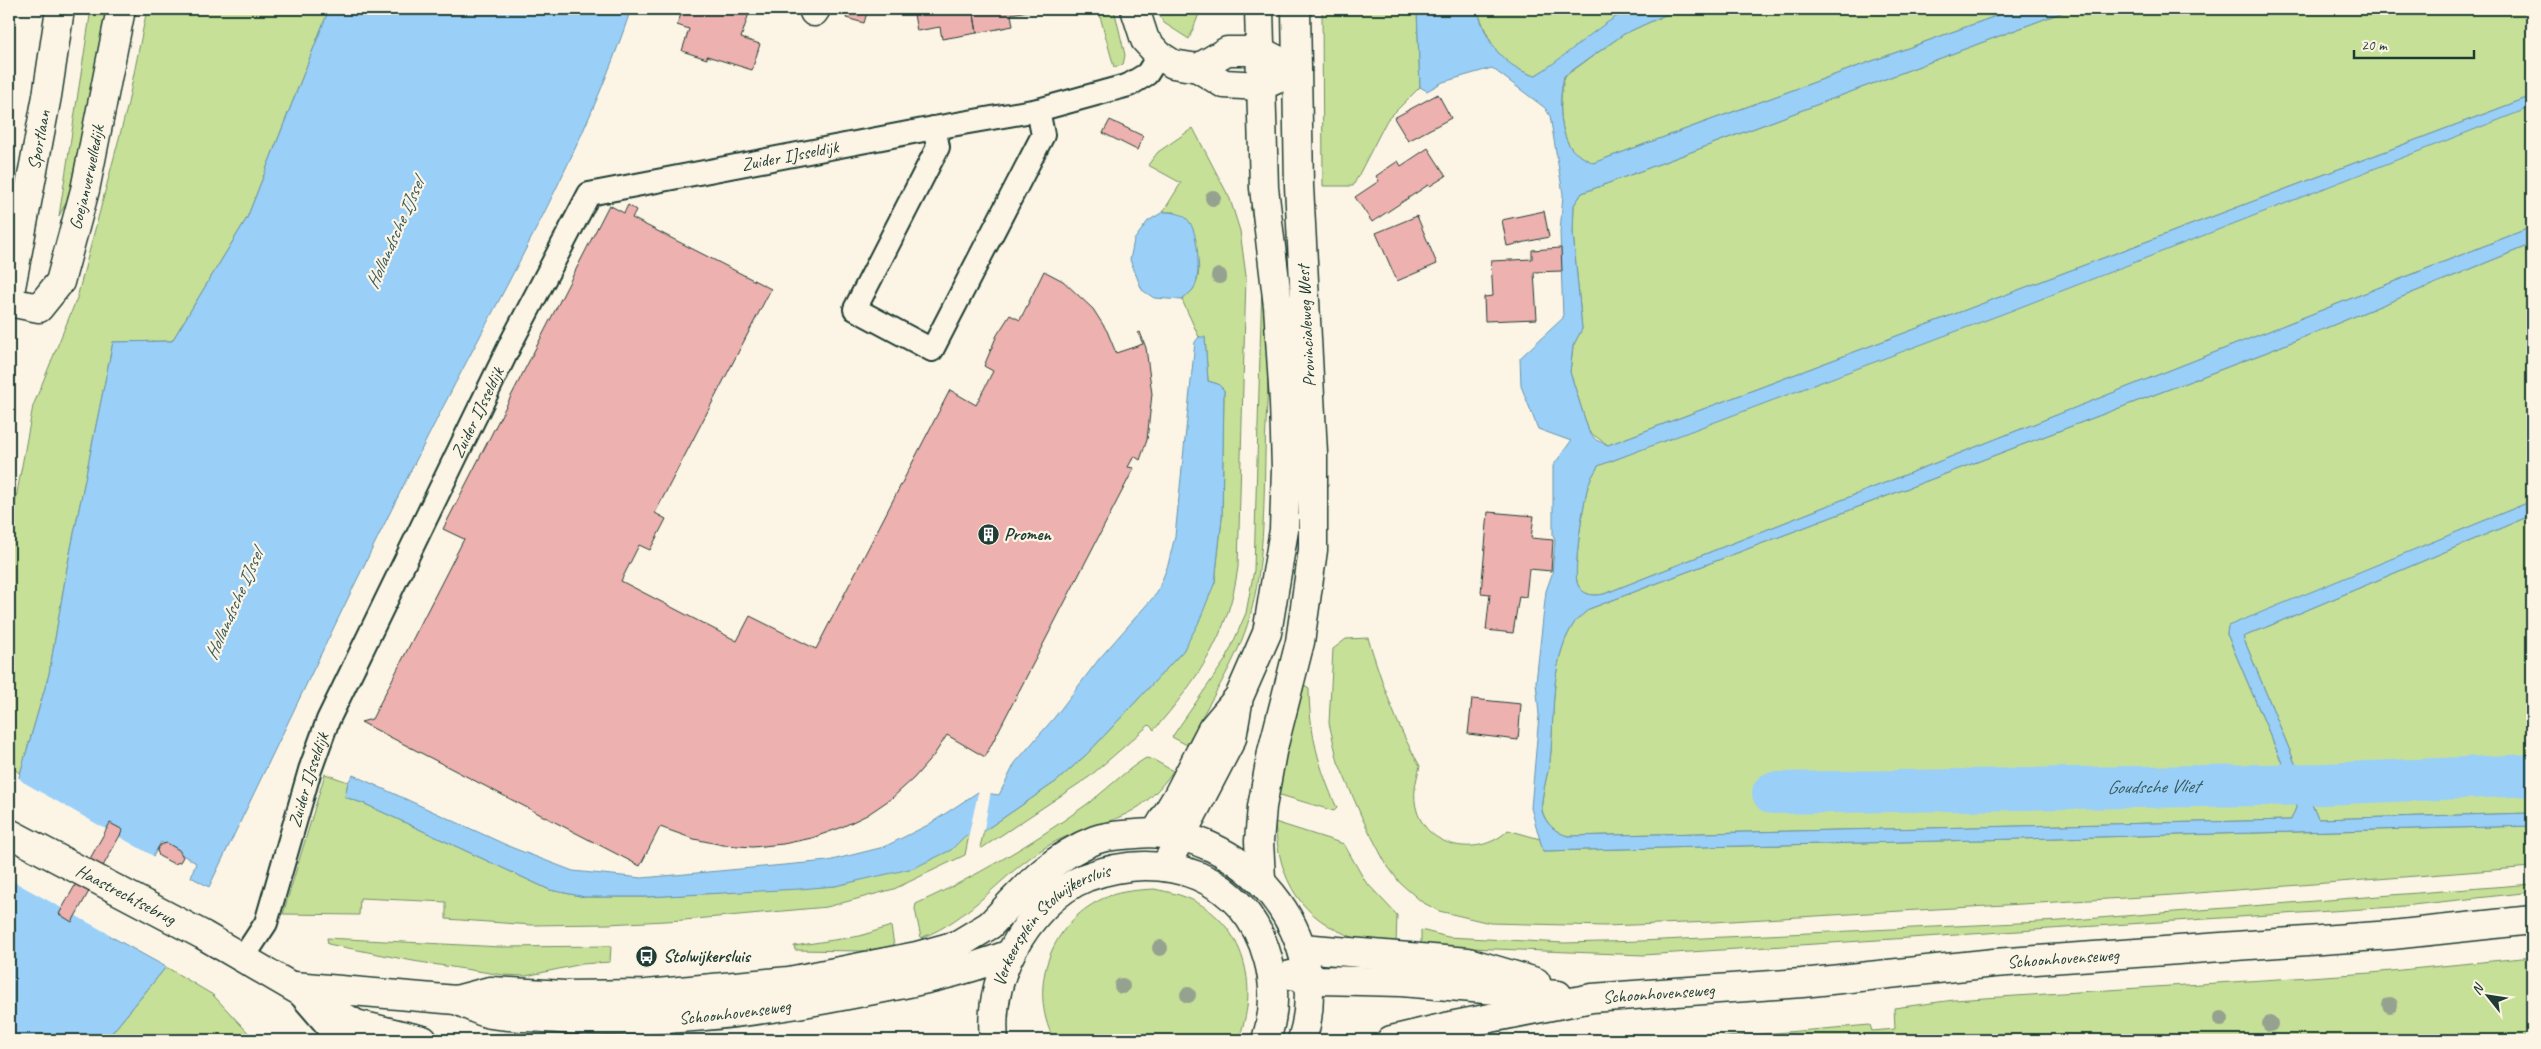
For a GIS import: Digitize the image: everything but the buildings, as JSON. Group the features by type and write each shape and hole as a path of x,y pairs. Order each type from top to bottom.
{"main road":[{"name":"Sportlaan","path":"9,298 47,96 60,9"},
{"name":"Goejanverwelledijk","path":"9,302 39,308 60,282 85,190 120,9"},
{"path":"1135,9 1145,40 1158,55 1173,64 1198,68 1224,84 1261,86 1297,70"},
{"name":"Provincialeweg West","path":"1169,834 1177,797 1212,729 1239,696 1267,633 1284,530 1286,469 1278,306 1264,188 1259,9"},
{"name":"Provincialeweg West","path":"1261,879 1259,841 1262,807 1272,752 1300,642 1313,550 1314,492 1299,196 1296,9"},
{"path":"1198,68 1227,51 1260,51 1297,70"},
{"name":"Haastrechtsebrug","path":"9,833 243,958"},
{"path":"1165,867 1169,834"},
{"name":"Verkeersplein Stolwijkersluis","path":"990,925 1038,874 1068,853 1096,840 1169,834 1199,840 1220,850 1261,879 1290,920 1302,948 1307,979 1307,1014 1302,1040"},
{"name":"Verkeersplein Stolwijkersluis","path":"994,1040 997,990 1001,975 1010,954 1034,916 1062,892 1086,878 1115,869 1144,866 1165,867 1201,876 1230,895 1246,910 1257,928 1272,970 1274,1007 1266,1040"},
{"name":"Schoonhovenseweg","path":"1391,1040 1450,1026 1592,998 1802,983 1994,963 2392,935 2532,920"},
{"name":"Schoonhovenseweg","path":"456,1000 490,991 565,995 646,994 789,981 941,950 957,945 990,925"},
{"name":"Schoonhovenseweg","path":"1302,948 1468,962 1592,998"},
{"name":"Schoonhovenseweg","path":"294,986 456,1000 489,1014 568,1020 714,1016 793,1006 922,981 974,968 1010,954"},
{"name":"Schoonhovenseweg","path":"243,958 294,986 356,1024 423,1040"},
{"path":"1272,970 1307,979"},
{"name":"Schoonhovenseweg","path":"1307,979 1401,982 1592,998"}],"lane":[{"name":"Zuider IJsseldijk","path":"243,958 266,922 310,770 328,720 513,340 589,194 1038,110 1128,85 1147,74 1158,55"},
{"path":"934,128 938,147 855,309 932,350 1043,134 1038,110"},
{"name":"Schoonhovenseweg","path":"294,986 339,1040"}],"green space":[{"path":"91,9 108,9 68,199 59,216"},
{"path":"147,9 329,9 247,218 172,341 113,342 67,568 49,674 20,774 9,764 9,536 33,406 77,298 127,108"},
{"path":"1098,9 1114,9 1125,55 1123,65 1114,67"},
{"path":"1155,9 1201,9 1189,39 1164,23"},
{"path":"1322,9 1417,9 1420,87 1387,120 1353,186 1323,186"},
{"path":"1634,9 1608,23 1559,60 1534,76 1511,65 1496,51 1486,33 1477,10"},
{"path":"1678,9 2015,9 1593,163 1578,155 1567,140 1562,122 1561,103 1565,76 1624,34"},
{"path":"2071,9 2532,9 2532,96 1608,445 1589,432 1570,372 1573,346 1582,329 1573,233 1574,205 1582,193"},
{"path":"2532,104 2532,227 1604,594 1590,594 1580,589 1576,567 1579,536 1589,483 1598,466"},
{"path":"1193,128 1230,199 1240,231 1246,276 1238,567 1234,591 1219,635 1209,655 1198,674 1154,730 1149,725 1089,777 982,848 980,847 984,831 1057,781 1088,753 1183,651 1215,582 1222,518 1224,390 1218,384 1208,381 1205,338 1199,337 1182,300 1194,288 1198,276 1199,267 1194,247 1175,212 1163,212 1181,183 1148,165 1158,152"},
{"path":"1256,206 1266,282 1269,344 1261,557 1255,597 1238,650 1187,745 1172,737 1226,659 1246,613 1254,570 1262,281 1258,243 1250,207"},
{"path":"2532,244 2532,501 2228,627 2227,634 2298,803 2291,820 1568,836 1555,830 1548,823 1542,810 1542,800 1550,761 1556,673 1565,640 1574,623 1589,609 2267,352"},
{"path":"2532,515 2532,813 2318,819 2243,637"},
{"path":"1368,638 1397,720 1420,766 1415,794 1417,811 1423,824 1433,834 1444,841 1457,845 1471,846 1484,844 1497,839 1508,830 1540,839 1543,851 2532,826 2532,867 2159,896 1713,922 1605,926 1490,923 1439,911 1422,902 1400,883 1386,864 1363,820 1338,762 1329,723 1333,649 1346,639"},
{"path":"1303,684 1309,688 1313,735 1320,764 1337,808 1334,811 1277,794"},
{"path":"1146,758 1154,760 1173,771 1158,790 1146,801 1126,814 1065,837 1046,847 1014,870 956,919 921,938 915,909 916,904 1002,860 1043,834 1091,801"},
{"path":"325,774 348,782 345,797 365,804 550,890 585,897 646,897 835,886 951,850 965,836 969,835 965,855 894,889 827,907 684,920 532,925 446,919 446,902 360,898 359,915 283,914"},
{"path":"1275,822 1344,844 1365,881 1397,915 1396,945 1358,939 1338,931 1307,908 1296,895 1287,879 1277,843"},
{"path":"2532,884 2532,892 2394,907 1643,955 1421,946 1421,930 1448,937 1564,943 1641,941 2060,921"},
{"path":"1154,889 1182,896 1198,903 1215,915 1228,929 1238,946 1244,964 1248,1002 1238,1040 1054,1040 1046,1019 1043,998 1044,977 1050,956 1059,937 1072,920 1089,906 1109,896 1136,890"},
{"path":"891,926 894,946 862,951 795,950 794,946 860,936"},
{"path":"327,938 501,947 611,946 610,962 582,964 526,976 503,975 413,961 328,944"},
{"path":"2532,957 2532,1040 1558,1040 1589,1037 1704,1039 1870,1025 1872,1031 1895,1029 1894,1008 1954,1000 2371,973"},
{"path":"166,967 213,995 255,1040 106,1040"}],"water":[{"path":"1640,8 1678,9 1624,34 1564,76 1561,93 1561,113 1564,132 1571,148 1593,163 2015,9 2071,9 1582,193 1574,205 1573,233 1582,329 1573,346 1570,372 1589,432 1596,440 1608,445 2532,96 2532,107 2013,310 1598,466 1587,491 1576,567 1580,589 1593,595 1604,594 2532,227 2532,244 2267,352 1589,609 1574,623 1565,640 1556,673 1550,761 1543,794 1542,811 1552,827 1559,833 1568,836 2291,820 2298,803 2227,634 2228,626 2532,501 2532,515 2243,637 2318,819 2532,813 2532,826 1543,851 1531,808 1539,715 1536,682 1546,591 1552,574 1555,541 1553,535 1553,466 1571,441 1538,429 1521,386 1520,358 1563,318 1560,232 1563,194 1550,116 1545,108 1492,68 1443,82 1427,91 1420,87 1417,9 1477,9 1485,32 1496,50 1512,65 1534,76 1625,12"},
{"name":"Hollandsche IJssel","path":"329,9 631,9 592,112 569,162 383,527 209,887 191,877 196,863 161,842 110,936 166,967 106,1040 9,1040 9,801 20,774 49,674 67,568 113,342 172,341 247,218"},
{"path":"1163,212 1177,213 1186,218 1191,225 1196,242 1198,252 1197,280 1193,290 1182,300 1154,298 1142,290 1130,260 1134,240 1148,221"},
{"path":"1199,337 1205,337 1208,381 1218,384 1224,390 1222,518 1215,582 1198,624 1183,651 1088,753 1057,781 984,831 965,836 951,850 914,868 835,886 646,897 585,897 550,890 365,804 345,797 348,782 353,775 513,848 573,871 642,878 828,861 884,847 928,825 978,792 999,795 1015,763 1054,718 1099,659 1157,593 1168,565 1175,536 1195,342"}],"pier":[{"path":"17,776 23,782 155,857 113,935 169,967 9,879 9,795"},
{"path":"979,789 991,791 983,834 968,838"}],"waterway":[{"name":"Goudsche Vliet","path":"1773,793 2323,784 2532,775"}],"place":[{"name":"Promen","path":"988,534"},
{"name":"Stolwijkersluis","path":"647,956"}]}
